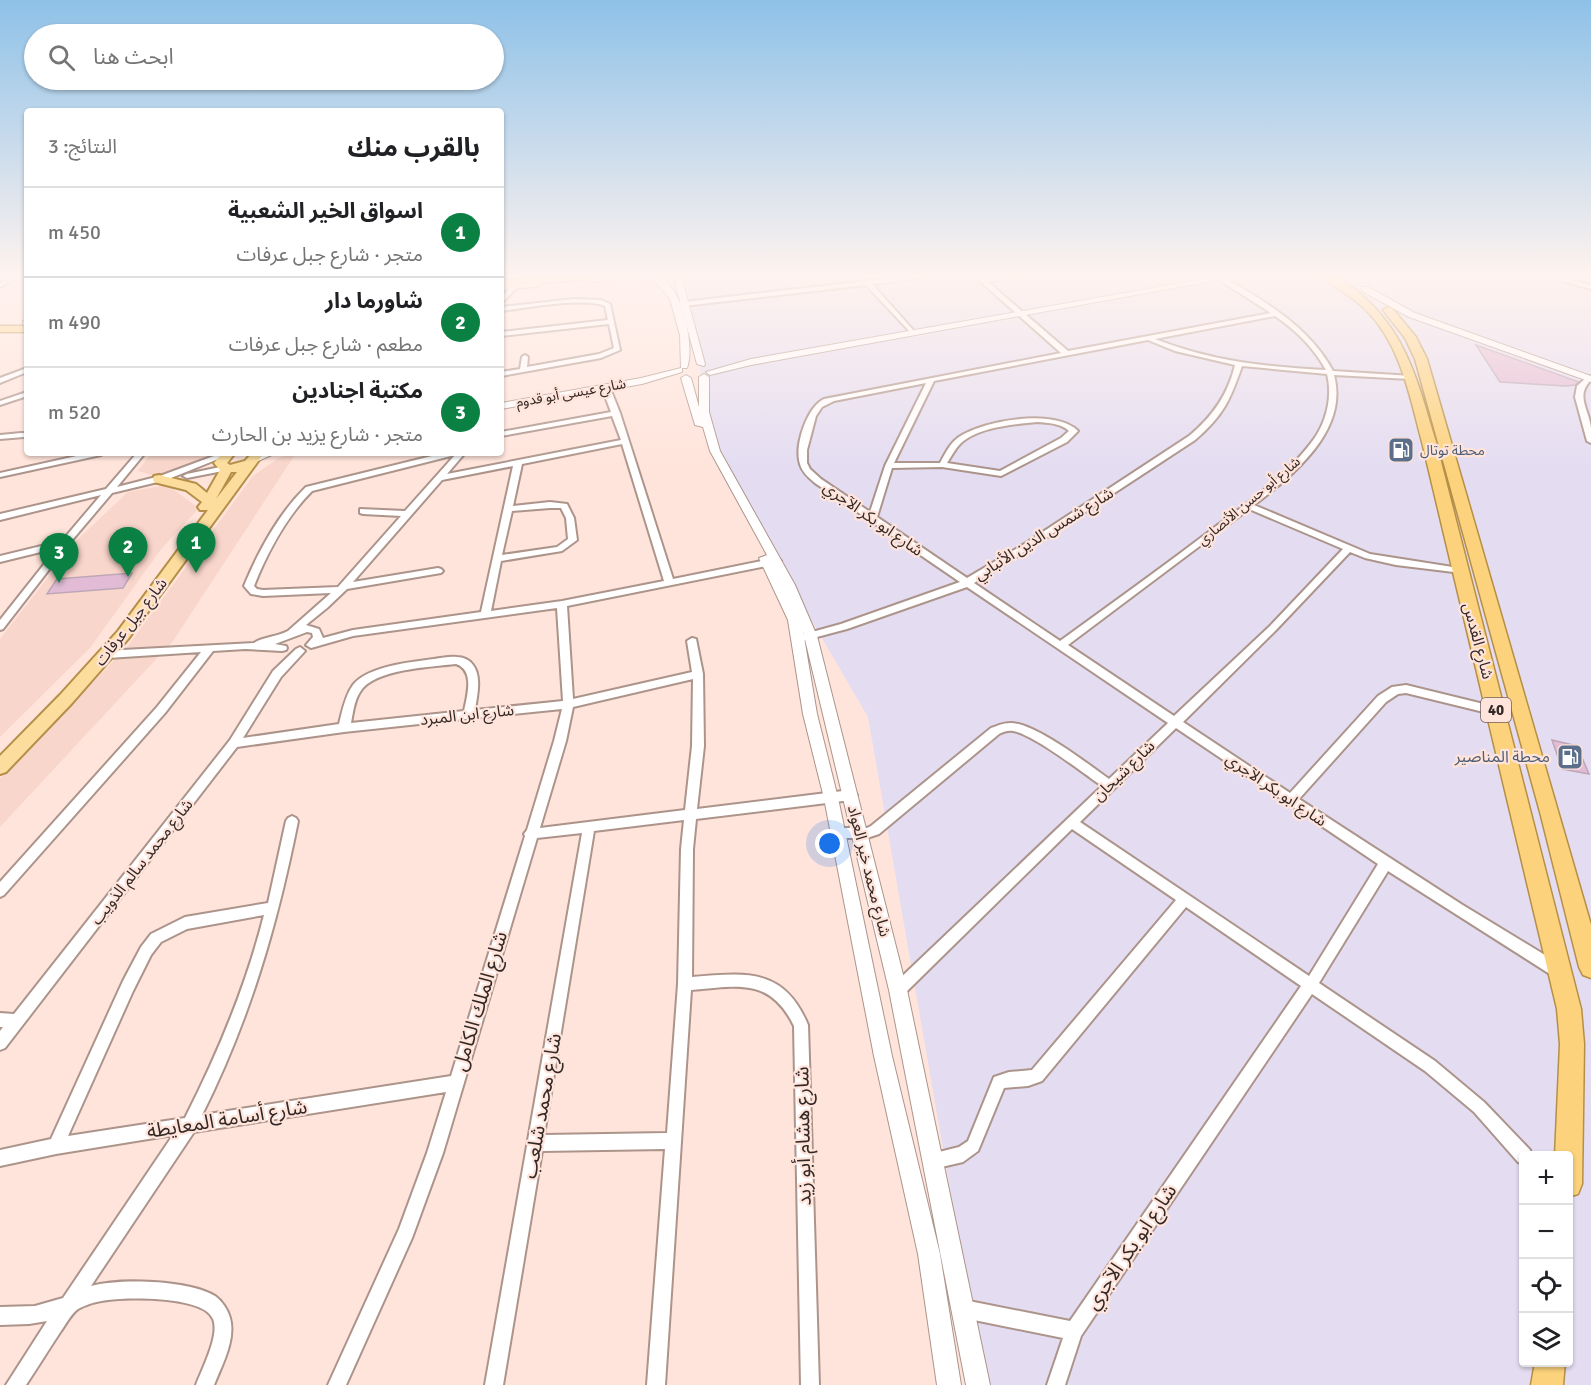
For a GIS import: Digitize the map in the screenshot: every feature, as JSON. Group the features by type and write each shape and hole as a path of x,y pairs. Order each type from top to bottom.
{"highway":[{"name":"شارع القدس","path":"1395,339 1402,352 1429,442 1569,1009 1572,1044 1570,1151"},
{"name":"شارع القدس","path":"1411,339 1421,359 1474,540 1591,967"},
{"path":"1547,1385 1549,1367"}],"main road":[{"path":"227,461 254,459"},
{"name":"شارع جبل عرفات","path":"0,767 108,654 254,459"},
{"name":"شارع جبل عرفات","path":"0,752 122,621 208,501 227,461"},
{"path":"161,479 191,487 208,501"}],"street":[{"path":"504,373 601,356 616,351 618,346 616,339"},
{"name":"شارع محمد خير العواد","path":"684,339 686,352 683,373 711,457 772,562"},
{"name":"شارع محمد خير العواد","path":"696,339 705,369 704,412 714,447 772,562 794,620 805,637 851,795 898,990 978,1385"},
{"path":"683,373 876,339"},
{"path":"1048,339 1067,354"},
{"path":"1150,339 1178,350 1239,362 1330,372 1410,377"},
{"name":"شارع ابو بكر الآجري","path":"1150,339 831,400 818,405 814,411 804,443 804,465 808,473 818,482 965,584 1386,863 1503,939 1560,972"},
{"name":"شارع أبو حسن الأنصاري","path":"1060,646 1248,506 1301,460 1315,443 1334,401 1330,372 1312,346 1303,339"},
{"path":"1478,339 1590,379"},
{"path":"566,350 566,362"},
{"path":"523,370 525,357"},
{"name":"شارع شمس الدين الأنبابي","path":"805,637 895,611 965,584 1029,545 1192,438 1219,413 1232,389 1239,362"},
{"path":"683,373 705,369"},
{"path":"0,381 24,371"},
{"name":"شارع عيسى أبو قدوم","path":"504,405 683,373"},
{"path":"1590,379 1581,386 1579,397 1591,441"},
{"path":"872,518 889,466 931,380"},
{"path":"606,388 669,582"},
{"path":"0,403 24,395"},
{"path":"504,433 616,413"},
{"path":"889,466 942,465 1001,474 1064,440 1074,431 1068,423 1039,419 974,432 961,439 942,465"},
{"path":"0,437 21,435"},
{"path":"440,478 625,441"},
{"path":"0,627 65,543 139,456"},
{"path":"438,571 341,588 263,593 254,592 249,586 303,493 309,489 441,456"},
{"path":"286,642 341,588 458,456"},
{"path":"0,475 66,457"},
{"path":"161,479 185,477 227,461"},
{"path":"0,517 227,461"},
{"path":"484,615 518,463"},
{"path":"496,559 559,549 573,540 570,518 564,506 508,509"},
{"path":"1248,506 1348,549 1396,562 1459,571"},
{"path":"363,511 408,514"},
{"path":"0,559 65,543"},
{"name":"شارع شيحان","path":"898,990 1273,628 1348,549"},
{"path":"286,642 300,651 314,644 353,633 562,604 772,562"},
{"name":"شارع الملك الكامل","path":"337,1385 406,1232 435,1153 560,741 568,704 562,604"},
{"path":"314,644 318,638 317,632 324,606"},
{"path":"108,654 209,649 286,642 310,628 317,632 353,633"},
{"name":"شارع محمد خير العواد","path":"805,637 810,714 831,798 883,1056 928,1254 949,1385"},
{"path":"656,1385 685,984 687,849 698,746 698,674 692,640"},
{"name":"شارع محمد سالم الذويب","path":"277,674 286,642"},
{"path":"0,891 161,710 209,649"},
{"name":"شارع محمد سالم الذويب","path":"0,1043 234,743 277,674 300,651"},
{"path":"344,728 355,690 362,682 385,672 456,660 465,663 472,672 470,716"},
{"name":"شارع ابن المبرد","path":"234,743 344,728 568,704 698,674"},
{"path":"1291,800 1382,699 1396,690 1406,689 1496,711"},
{"path":"838,833 867,833 882,825 995,731 1003,728 1012,727 1030,735 1110,785"},
{"path":"530,834 851,795"},
{"path":"15,1385 190,1125 215,1074 261,951 292,820"},
{"path":"1071,822 1430,1066 1479,1107 1519,1151"},
{"name":"شارع محمد شلعب","path":"494,1385 589,826"},
{"name":"شارع ابو بكر الآجري","path":"1056,1385 1074,1331 1311,984 1386,863"},
{"path":"933,1161 963,1154 973,1146 999,1082 1013,1077 1031,1079 1037,1076 1185,899"},
{"path":"56,1146 128,986 146,951 156,938 185,923 272,908"},
{"name":"شارع هشام أبو زيد","path":"685,984 749,981 767,985 794,1007 801,1025 810,1385"},
{"path":"0,1020 17,1021"},
{"name":"شارع أسامة المعايطة","path":"0,1158 56,1146 455,1083"},
{"path":"536,1143 674,1142"},
{"path":"0,1316 23,1317 46,1313 98,1292 141,1290 177,1294 207,1301 222,1318 216,1358 205,1385"},
{"path":"964,1309 1074,1331"}],"shaded area":[{"path":"696,339 1591,339 1591,1385 984,1385 868,717 711,448"},
{"path":"149,456 212,456 192,465 155,476 138,471"},
{"path":"294,456 173,641 0,827 0,778 127,647 253,476 277,459"},
{"path":"167,485 199,508 162,548 90,648 0,737 0,639 77,540 128,492"}],"building":[{"path":"1476,345 1579,382 1566,386 1500,382"},
{"name":"محطة توتال","path":"1391,441 1408,444 1412,459 1394,456"},
{"path":"132,573 123,588 47,594 57,579"},
{"name":"محطة المناصير","path":"1552,740 1577,746 1589,774 1562,769"}],"place":[{"name":"محطة توتال","path":"1401,450"},
{"name":"اسواق الخير الشعبية","path":"196,573"},
{"name":"شاورما دار","path":"128,577"},
{"name":"مكتبة اجنادين","path":"59,583"},
{"name":"محطة المناصير","path":"1570,757"}]}
